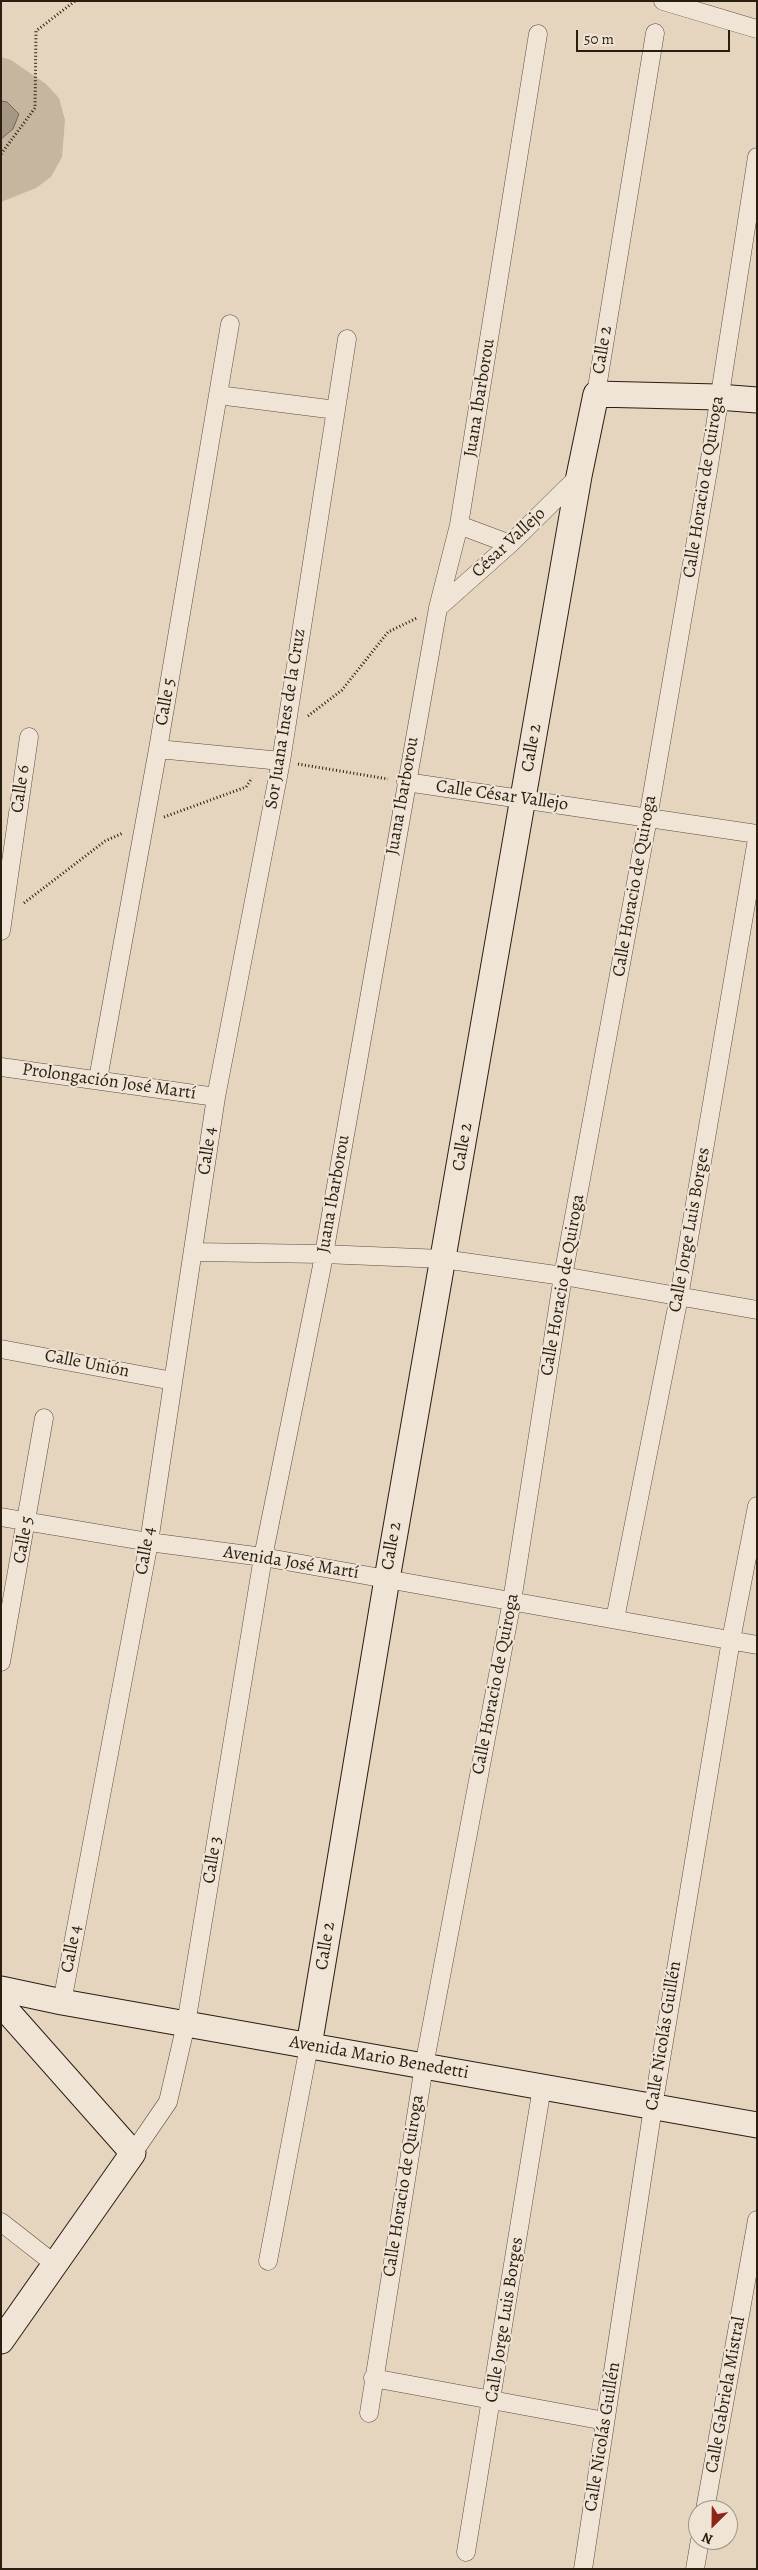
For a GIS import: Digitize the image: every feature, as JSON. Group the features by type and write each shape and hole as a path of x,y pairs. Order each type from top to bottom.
{"street":[{"path":"663,1 757,29"},
{"name":"Calle 2","path":"268,2261 309,2046 387,1579 579,476 596,394 656,33"},
{"name":"Juana Ibarborou","path":"263,1557 323,1254 438,608 460,525 538,34"},
{"name":"Calle Horacio de Quiroga","path":"369,2413 373,2378 424,2066 512,1601 564,1276 648,818 709,465 718,397 757,157"},
{"name":"Calle 5","path":"98,1079 158,749 230,324"},
{"name":"Sor Juana Ines de la Cruz","path":"216,1097 281,761 347,339"},
{"path":"596,394 718,397 757,400"},
{"path":"218,395 336,410"},
{"name":"César Vallejo","path":"438,608 510,544 579,476"},
{"path":"460,525 510,544"},
{"name":"Calle 6","path":"1,931 29,737"},
{"path":"158,749 281,761"},
{"name":"Calle César Vallejo","path":"406,782 757,834"},
{"name":"Calle Jorge Luis Borges","path":"615,1619 679,1297 757,839"},
{"name":"Prolongación José Martí","path":"1,1067 98,1079 216,1097"},
{"name":"Calle 4","path":"62,2002 149,1542 216,1097"},
{"path":"193,1252 323,1254 443,1259 564,1276 757,1310"},
{"name":"Calle Unión","path":"1,1349 173,1381"},
{"name":"Calle 5","path":"1,1662 28,1520 44,1418"},
{"name":"Calle Nicolás Guillén","path":"583,2569 653,2106 731,1640 757,1506"},
{"name":"Avenida José Martí","path":"1,1517 28,1520 149,1542 263,1557 757,1645"},
{"name":"Calle 3","path":"133,2153 168,2102 186,2024 263,1557"},
{"name":"Avenida Mario Benedetti","path":"1,1989 62,2002 757,2125"},
{"path":"1,2004 133,2153 56,2266 1,2341"},
{"name":"Calle Jorge Luis Borges","path":"466,2552 542,2087"},
{"name":"Calle Gabriela Mistral","path":"707,2500 757,2220"},
{"path":"1,2222 56,2266"},
{"path":"373,2378 605,2421"},
{"path":"695,2569 698,2550"}],"path":[{"path":"1,154 35,108 36,32 74,1"},
{"path":"281,761 406,782"}],"shaded area":[{"path":"1,57 11,60 46,84 59,98 65,120 62,157 51,177 36,188 1,202"},
{"path":"1,101 7,102 19,114 13,129 1,139"}]}
